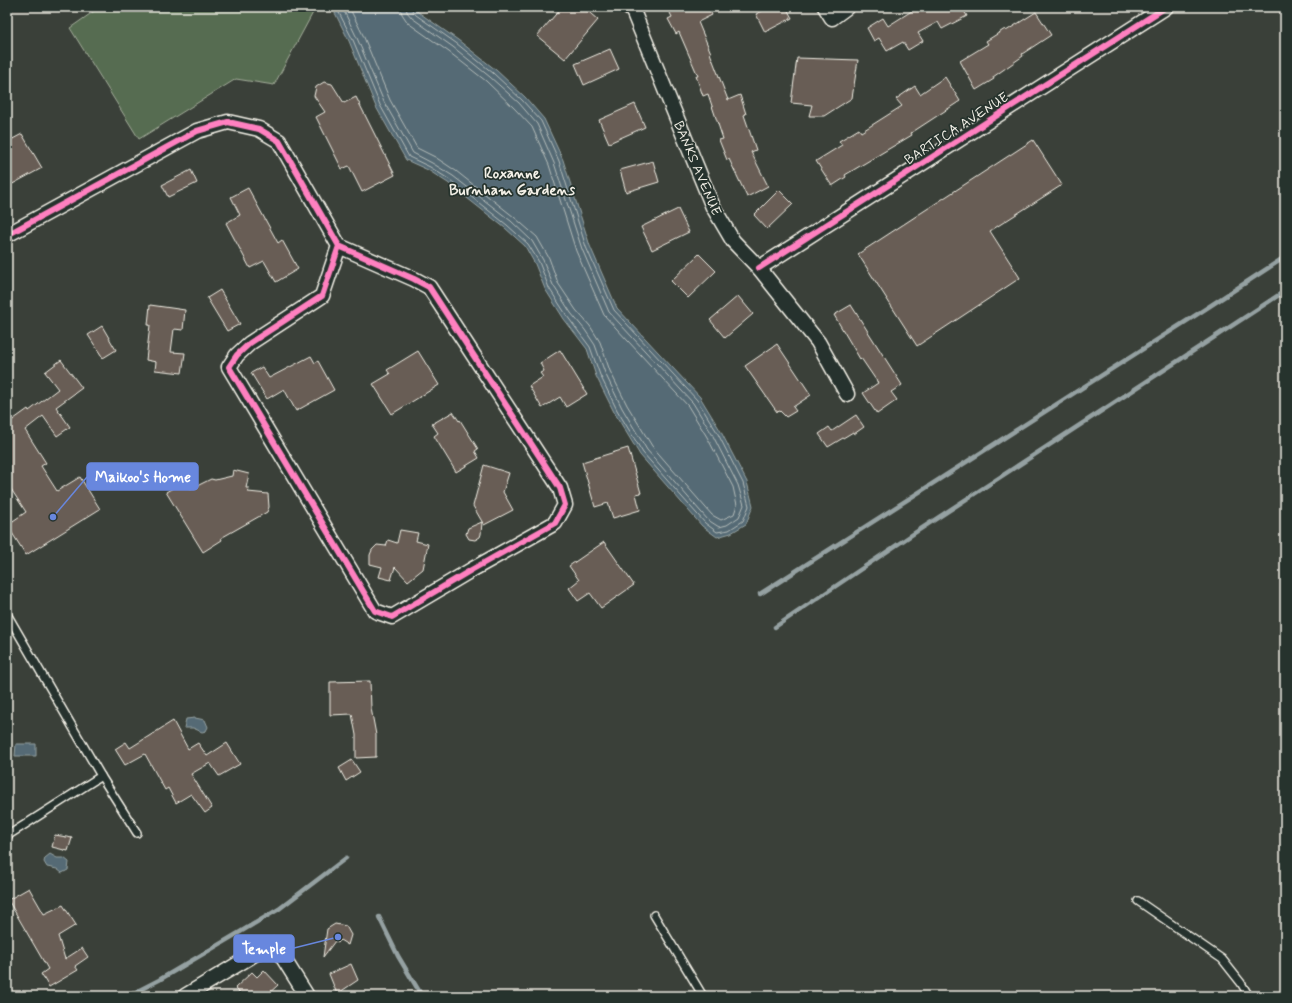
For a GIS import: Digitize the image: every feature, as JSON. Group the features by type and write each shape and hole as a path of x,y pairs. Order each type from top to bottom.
{"street":[{"path":"825,7 832,18 847,7"},
{"name":"BARTICA AVENUE","path":"759,268 1166,7"},
{"name":"BANKS AVENUE","path":"632,8 713,207 733,241 759,268 818,342 847,394"},
{"path":"7,235 197,131 228,122 259,129 279,140 339,246 429,287 560,488 565,505 555,523 472,569 392,617 375,611 229,367 237,355 250,343 322,296 339,246"},
{"path":"185,996 264,949 275,945 307,996"}],"lane":[{"path":"7,614 101,776 137,833"},
{"path":"7,836 101,776"},
{"path":"1138,901 1222,959 1241,982 1249,996"},
{"path":"654,915 703,996"}],"green space":[{"path":"100,7 316,7 274,85 236,79 139,139 70,28"}],"water":[{"path":"332,7 414,7 418,12 458,40 496,70 525,97 544,119 563,160 590,246 617,308 700,397 720,430 747,482 753,506 746,524 731,533 717,537 702,526 640,455 614,412 596,376 587,349 564,319 545,289 535,264 525,246 505,228 448,183 428,170 406,160 376,107 349,41"},
{"path":"195,718 205,720 208,727 206,731 202,732 193,728 184,728 186,719"},
{"path":"16,744 36,744 36,756 15,756"},
{"path":"50,854 57,858 64,858 69,862 68,870 62,873 57,869 47,867 44,862 45,858"}],"building":[{"path":"562,7 583,7 598,20 565,59 537,36"},
{"path":"667,7 708,7 712,15 698,22 728,100 740,95 746,114 744,115 756,150 751,152 768,186 747,197 729,159 727,160 719,140 723,139 708,94 703,96 696,76 698,76 679,32 676,34 668,19 672,17"},
{"path":"770,7 786,7 792,18 765,32 756,14"},
{"path":"918,7 962,7 967,16 942,29 938,22 918,33 923,41 908,50 903,42 887,51 879,38 874,41 867,28 883,18 888,26"},
{"path":"1036,12 1051,35 1022,54 1023,56 993,77 994,79 976,90 960,61 988,44 986,41 1005,29 1006,31"},
{"path":"610,49 619,69 584,85 575,64"},
{"path":"797,58 858,60 852,98 824,116 809,116 812,105 791,103"},
{"path":"945,77 960,101 911,133 912,135 845,175 846,177 832,186 816,161 842,145 839,141 859,129 861,132 902,106 896,99 915,86 920,94"},
{"path":"324,82 332,84 344,103 356,97 395,175 362,192 349,166 342,169 316,117 325,112 314,96 316,87"},
{"path":"635,104 645,127 609,143 599,120"},
{"path":"22,134 42,168 7,187 7,142"},
{"path":"1033,140 1062,185 990,231 1020,278 917,346 858,254"},
{"path":"653,161 659,182 626,192 620,170"},
{"path":"191,170 197,183 168,197 162,185"},
{"path":"248,188 278,243 282,240 298,269 276,282 264,261 250,268 226,223 240,215 231,197"},
{"path":"779,190 793,204 767,229 754,215"},
{"path":"678,209 689,232 652,250 641,227"},
{"path":"699,254 716,271 688,298 671,281"},
{"path":"220,290 240,324 227,331 207,298"},
{"path":"738,296 753,314 725,338 710,320"},
{"path":"150,305 185,310 183,330 174,329 171,352 185,353 182,373 155,370 156,362 146,360 150,325 148,325"},
{"path":"851,305 902,385 891,392 897,400 877,414 863,393 878,383 861,358 860,359 834,315"},
{"path":"102,326 116,350 103,358 88,335"},
{"path":"777,344 811,395 793,407 796,411 786,417 780,411 777,412 745,366"},
{"path":"560,350 587,394 566,407 560,397 542,408 529,386 543,377 540,373 544,371 540,363"},
{"path":"418,351 439,385 392,414 373,384 390,374 387,370"},
{"path":"311,356 315,363 318,361 334,390 296,411 284,389 267,399 251,373 262,367 269,378"},
{"path":"61,360 82,388 56,407 70,427 57,436 43,416 25,430 46,463 41,466 57,491 80,477 100,509 26,555 7,525 26,512 7,483 7,424 28,409 29,411 58,389 45,372"},
{"path":"453,412 459,421 460,420 478,449 475,451 479,458 456,472 434,436 438,433 432,424"},
{"path":"856,415 864,427 854,434 853,432 828,447 819,434 829,427 832,431"},
{"path":"628,448 641,493 636,494 640,510 613,518 608,503 595,507 582,462"},
{"path":"484,465 509,473 503,492 513,510 484,525 473,506"},
{"path":"233,470 249,474 246,488 249,488 248,492 268,494 269,507 267,512 221,538 222,540 203,552 166,492 186,480 191,489 211,479 215,480 232,476"},
{"path":"482,522 480,537 475,540 469,539 466,534 468,528"},
{"path":"400,530 418,533 416,541 428,544 423,569 408,581 395,567 391,580 379,577 382,567 370,564 370,555 372,550 377,545 386,546 388,540 397,543"},
{"path":"604,542 634,585 601,608 590,593 578,601 569,588 579,580 569,566"},
{"path":"370,681 371,708 376,735 376,757 356,758 356,735 352,714 330,715 330,682"},
{"path":"173,721 188,749 198,743 207,756 227,743 240,764 219,776 210,763 191,774 212,808 205,813 191,794 176,803 168,788 165,790 145,754 125,765 115,749 126,742 130,748"},
{"path":"352,760 360,772 346,781 339,768"},
{"path":"55,835 72,838 68,851 52,847"},
{"path":"29,888 44,914 63,905 76,925 58,936 65,959 82,948 88,957 75,966 78,970 49,987 41,974 48,969 8,900"},
{"path":"335,924 346,926 351,935 348,945 340,940 338,943 335,941 323,957 327,929"},
{"path":"351,964 358,980 337,994 329,974"},
{"path":"264,970 278,985 266,996 257,996 252,991 247,996 243,996 235,988 252,972 257,977"}],"waterway":[{"path":"760,594 1285,257"},
{"path":"775,627 916,532 1285,291"},
{"path":"128,996 159,980 279,909 346,858"},
{"path":"379,917 398,956 422,996"}],"cycle path":[{"path":"759,268 1166,7"},
{"path":"7,235 197,131 228,122 259,129 279,141 339,246 429,287 560,488 565,505 555,523 392,617 375,611 229,367 237,355 250,343 322,296 339,246"}],"place":[{"name":"Maikoo's Home","path":"53,517"},
{"name":"Temple","path":"338,937"}],"district":[{"name":"Roxanne Burnham Gardens","path":"512,182"}]}
